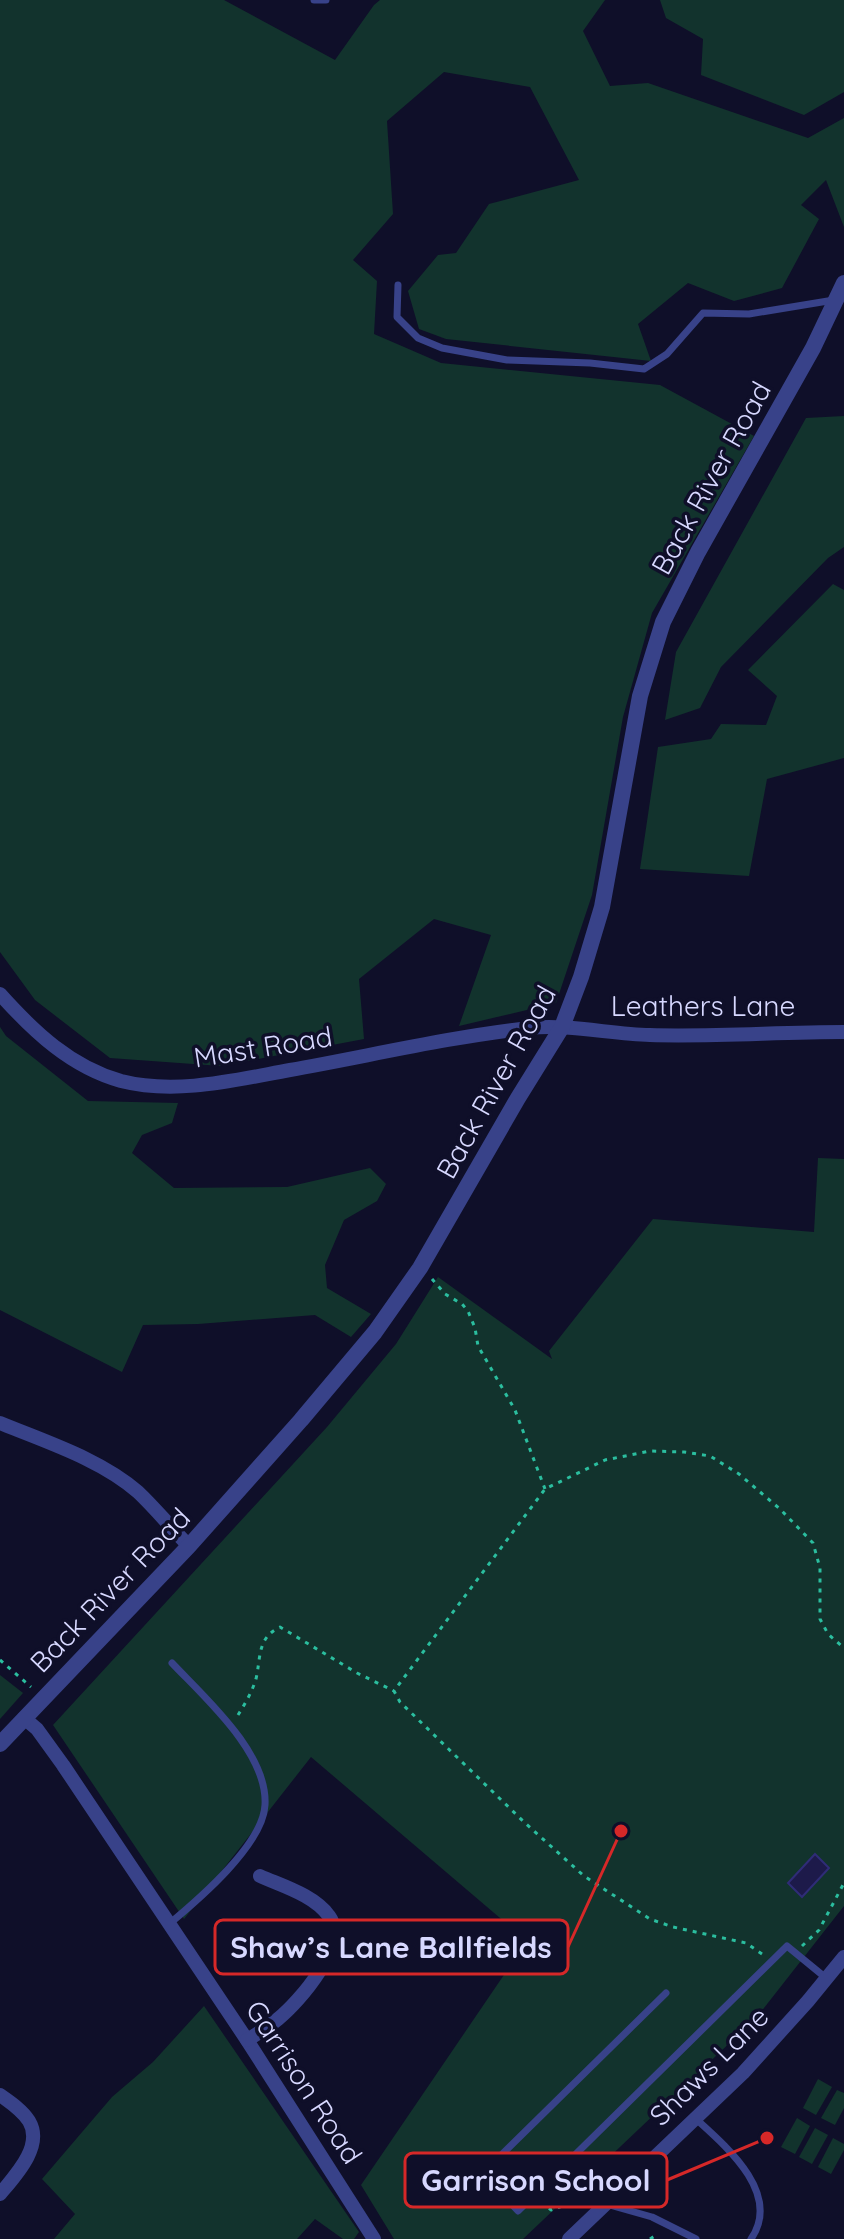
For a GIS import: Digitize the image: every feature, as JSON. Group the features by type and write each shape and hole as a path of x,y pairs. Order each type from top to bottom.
{"street":[{"name":"Back River Road","path":"0,1744 189,1546 341,1373 420,1268 562,1027 585,966 602,907 640,696 663,622 698,552 840,299 844,283"},
{"name":"Mast Road","path":"0,994 38,1034 86,1067 123,1081 162,1086 220,1083 490,1034 562,1027"},
{"name":"Leathers Lane","path":"562,1027 652,1036 844,1032"},
{"path":"0,1423 71,1452 105,1470 137,1492 189,1546"},
{"name":"Garrison Road","path":"24,1718 37,1729 63,1765 247,2040 374,2239"},
{"path":"247,2040 294,2004 327,1958 335,1930 331,1918 321,1907 260,1876"},
{"name":"Shaws Lane","path":"569,2239 770,2045 844,1957"},
{"path":"0,2095 28,2120 33,2134 31,2149 22,2166 0,2194"}],"lane":[{"path":"314,0 326,0"},
{"path":"398,285 397,317 418,338 442,348 507,360 590,363 644,369 667,354 703,313 749,314 840,299"},
{"path":"169,1924 217,1882 244,1850 263,1818 265,1805 259,1774 251,1756 231,1726 172,1663"},
{"path":"666,1993 483,2173 518,2211 787,1946 826,1978"},
{"path":"694,2118 736,2156 755,2190 760,2216 751,2239"},
{"path":"606,2204 652,2217 696,2239"}],"path":[{"path":"430,1276 445,1294 468,1311 478,1346 515,1410 545,1489"},
{"path":"394,1691 545,1489 605,1460 650,1451 710,1456 739,1474 780,1509 813,1543 820,1568 820,1619 828,1634 844,1648"},
{"path":"231,1726 255,1680 263,1640 280,1627 357,1673 394,1691 400,1702 463,1764 584,1876 650,1919 746,1943 772,1961"},
{"path":"0,1660 31,1687"},
{"path":"795,1953 819,1930 844,1883"},
{"path":"551,2210 584,2199"},
{"path":"650,2239 661,2232"}],"green space":[{"path":"0,0 224,0 335,60 380,0 605,0 583,31 610,86 648,83 808,138 844,118 844,227 826,180 801,205 819,219 782,288 734,301 688,283 638,324 651,361 446,339 419,329 408,291 438,255 456,253 489,204 579,180 530,87 444,72 387,121 393,214 353,260 377,281 374,334 441,363 660,385 754,436 652,613 623,717 592,895 556,1003 459,1026 491,935 434,919 359,979 364,1039 221,1066 110,1058 35,1000 0,952"},
{"path":"660,0 844,0 844,92 804,115 701,75 703,39 666,18"},
{"path":"844,416 844,547 828,558 721,667 700,708 665,720 676,652 806,418"},
{"path":"833,584 844,590 844,758 767,779 749,876 640,869 658,747 711,739 721,724 766,725 777,696 748,670"},
{"path":"0,1027 6,1036 88,1101 178,1103 172,1123 142,1135 132,1153 174,1188 287,1187 370,1168 386,1184 377,1201 344,1220 325,1265 327,1288 371,1314 351,1337 315,1315 143,1325 122,1372 0,1310"},
{"path":"818,1158 844,1159 844,1906 757,2017 523,2239 394,2239 361,2185 527,1941 311,1757 184,1919 53,1725 327,1427 396,1344 438,1277 552,1359 549,1351 653,1219 814,1232"},
{"path":"0,1675 23,1693 0,1719"},
{"path":"204,2006 359,2232 354,2239 343,2239 315,2219 297,2239 54,2239 75,2214 42,2179 112,2097 153,2062"},
{"path":"818,2079 832,2087 816,2115 803,2108"},
{"path":"837,2090 844,2093 844,2108 835,2125 821,2118"},
{"path":"797,2118 810,2126 795,2154 781,2147"},
{"path":"815,2128 828,2135 812,2164 799,2157"},
{"path":"833,2138 844,2144 844,2150 831,2174 818,2167"}],"building":[{"path":"815,1854 829,1868 802,1897 788,1883"}],"place":[{"name":"Shaw’s Lane Ballfields","path":"621,1831"},
{"name":"Garrison School","path":"767,2138"}]}
